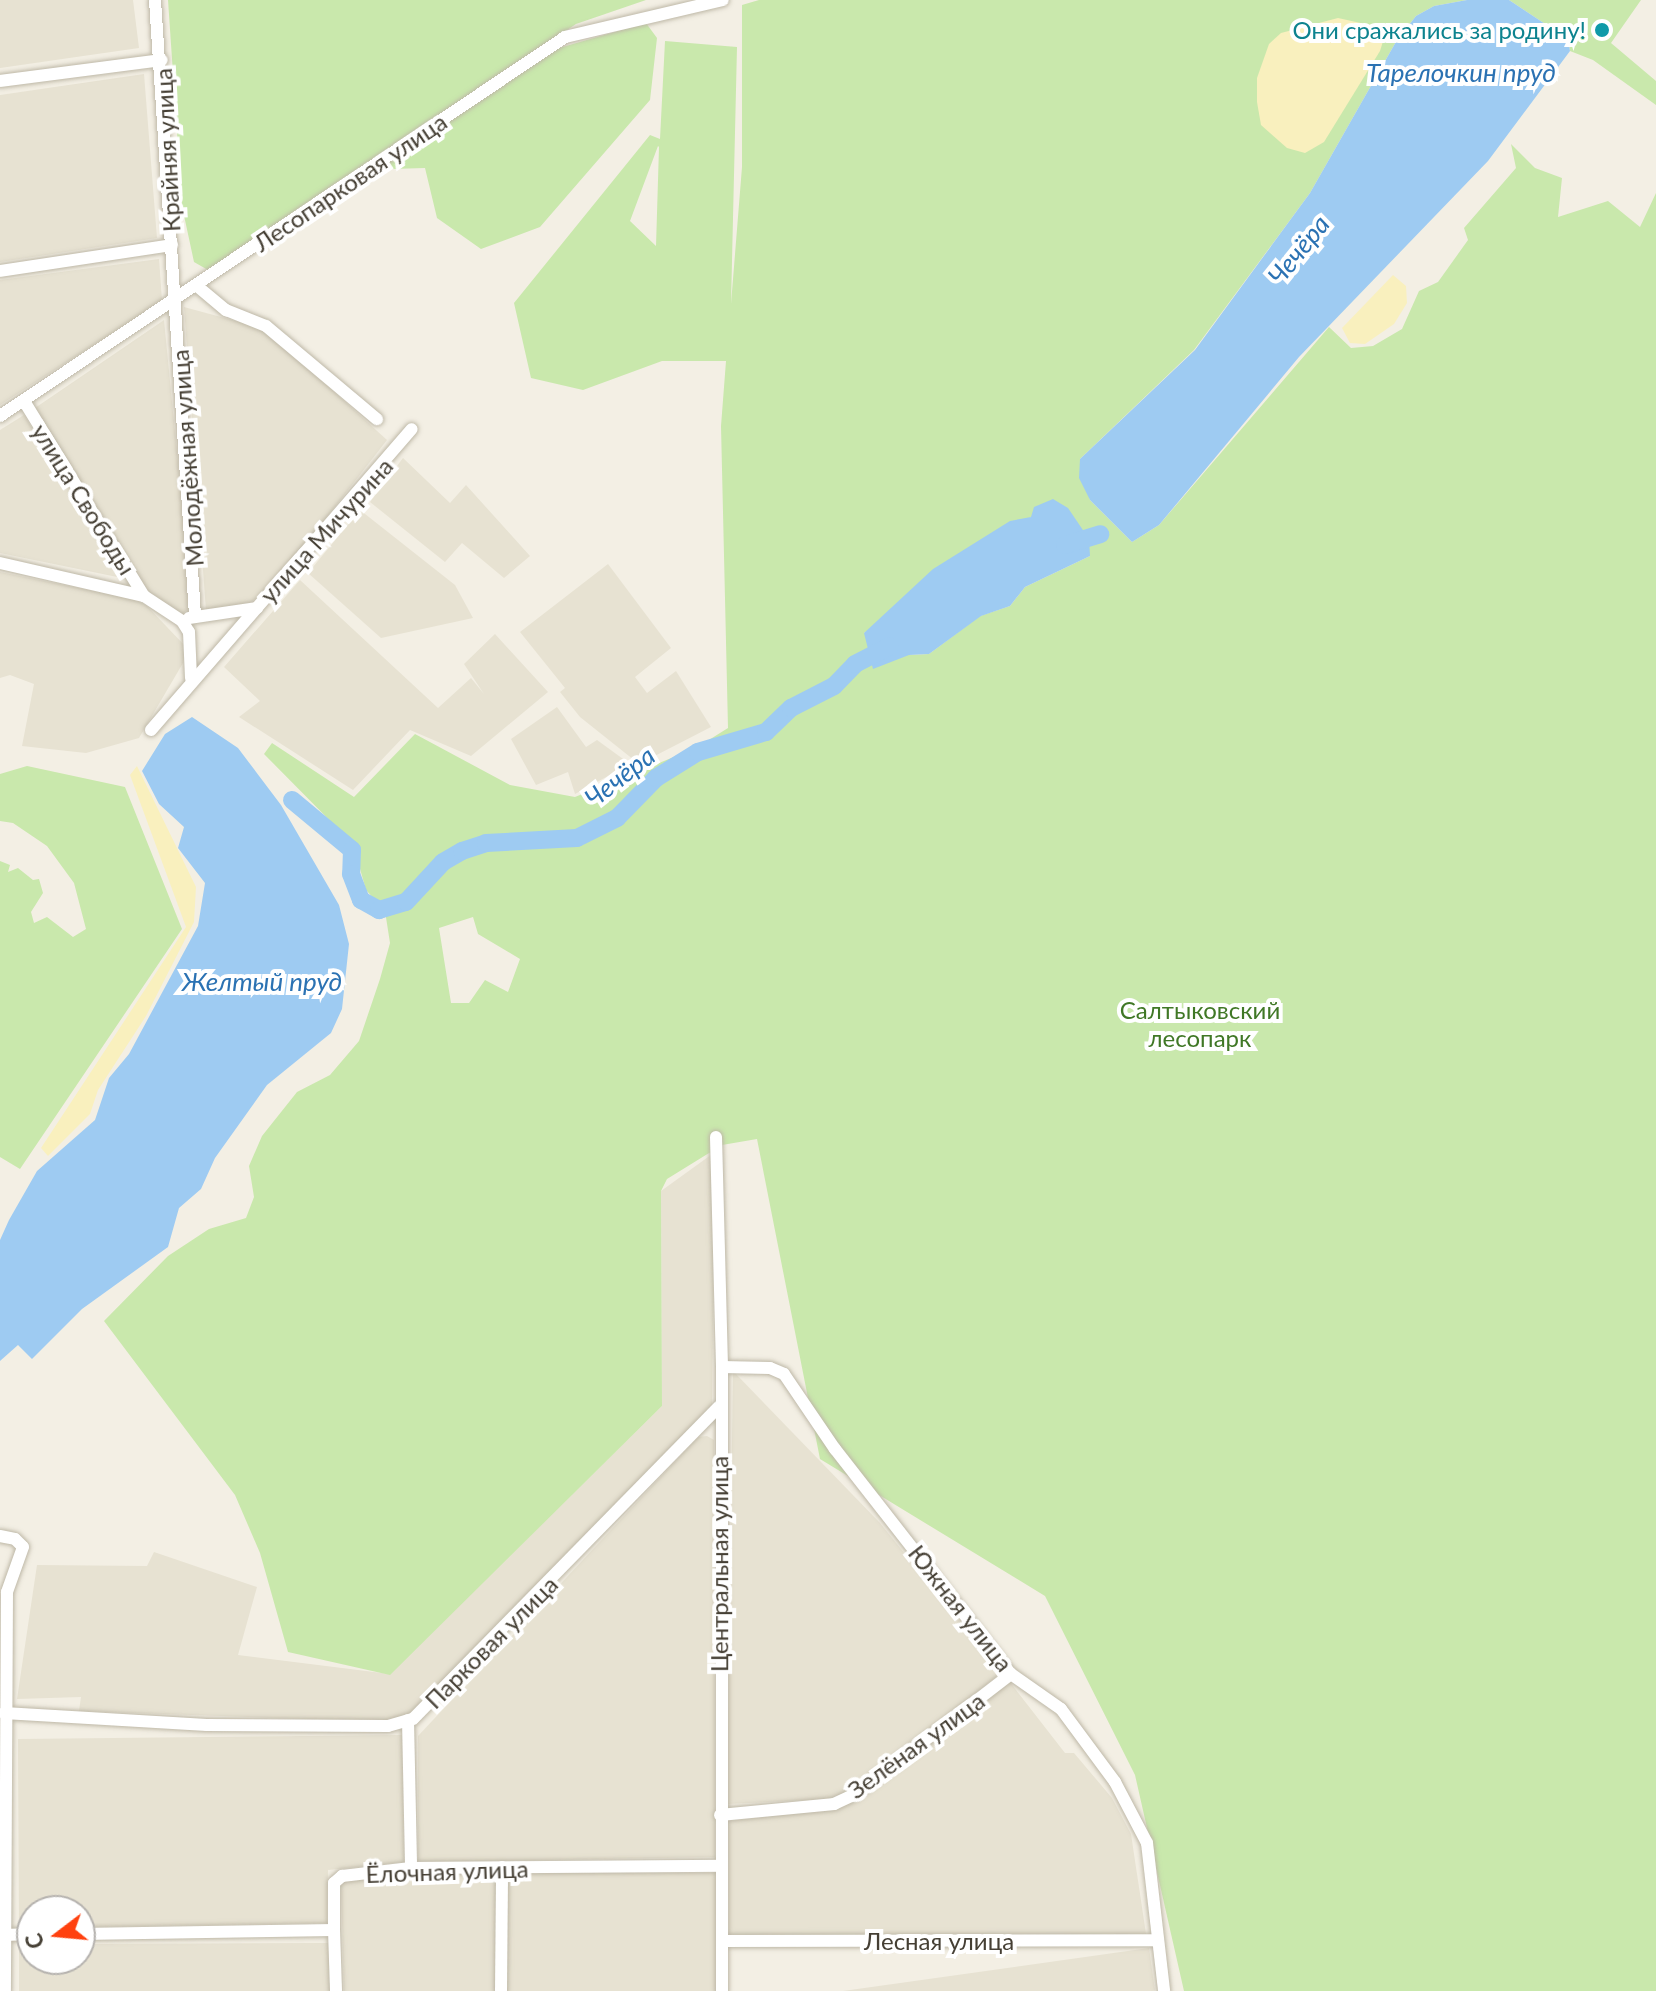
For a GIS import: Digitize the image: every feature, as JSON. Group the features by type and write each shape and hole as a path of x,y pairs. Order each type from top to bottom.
{"street":[{"name":"Крайняя улица","path":"155,0 162,60 176,300"},
{"name":"Лесопарковая улица","path":"0,416 565,37 723,0"},
{"path":"0,81 162,60"},
{"path":"0,271 172,245"},
{"path":"197,286 226,310 266,326 377,419"},
{"name":"Молодёжная улица","path":"176,300 195,615"},
{"name":"улица Свободы","path":"24,401 144,596"},
{"name":"улица Мичурина","path":"182,621 195,615 222,616 259,607 412,429"},
{"path":"0,563 144,596 182,621 192,641 191,679"},
{"path":"151,730 191,679 259,607"},
{"name":"Центральная улица","path":"716,1137 722,1367 719,1407 722,1991"},
{"name":"Южная улица","path":"722,1367 770,1368 784,1374 835,1449 1011,1674 1061,1709 1130,1804 1147,1843 1164,1991"},
{"name":"Парковая улица","path":"4,1713 207,1725 388,1726 408,1720 473,1663 719,1407"},
{"path":"0,1536 15,1539 23,1547 7,1592 5,1991"},
{"name":"Зелёная улица","path":"720,1815 834,1804 855,1794 1011,1674"},
{"path":"408,1720 411,1868"},
{"name":"Ёлочная улица","path":"336,1991 334,1883 342,1876 411,1868 720,1866"},
{"path":"501,1991 502,1867"},
{"path":"96,1934 334,1930"},
{"path":"4,1935 16,1935"},
{"name":"Лесная улица","path":"722,1941 1157,1940"}],"shaded area":[{"path":"0,0 133,0 139,48 0,68"},
{"path":"144,74 157,238 0,262 0,95"},
{"path":"159,259 162,301 0,405 0,280"},
{"path":"184,307 265,329 387,440 273,586 244,607 206,611"},
{"path":"164,320 192,606 182,614 148,593 35,408"},
{"path":"24,415 127,579 0,553 0,430"},
{"path":"403,458 450,503 466,485 530,556 504,578 462,543 445,562 370,502"},
{"path":"360,510 455,585 473,618 381,638 308,573"},
{"path":"608,564 671,648 635,677 647,693 676,671 711,727 639,764 580,717 560,692 565,688 520,632"},
{"path":"0,572 133,599 146,605 187,648 183,663 139,738 86,753 22,746 34,684 10,675 0,678"},
{"path":"300,580 438,708 471,678 484,694 464,664 495,634 548,692 471,756 410,730 353,790 239,717 260,701 224,667"},
{"path":"557,707 586,747 597,740 630,764 575,794 568,772 536,785 511,739"},
{"path":"715,1152 712,1406 409,1716 389,1722 79,1711 81,1697 17,1699 37,1565 147,1566 154,1552 257,1587 238,1655 390,1674 662,1406 661,1191"},
{"path":"733,1371 880,1523 1001,1673 854,1789 828,1799 727,1804"},
{"path":"707,1436 714,1440 715,1857 418,1862 418,1736 698,1437"},
{"path":"1009,1681 1065,1753 1074,1753 1112,1798 1131,1834 1146,1934 729,1935 728,1821 834,1809"},
{"path":"402,1735 404,1862 328,1870 327,1923 96,1927 96,1895 19,1895 18,1739"},
{"path":"497,1872 497,1991 344,1991 341,1882 418,1873"},
{"path":"506,1873 718,1873 718,1991 506,1991"},
{"path":"329,1943 331,1991 19,1991 19,1975 96,1975 96,1944"},
{"path":"1149,1948 1155,1991 1152,1991 843,1991"}],"green space":[{"path":"168,0 646,0 576,24 555,38 559,48 646,23 657,38 650,100 540,227 481,249 437,218 425,168 357,170 208,270 194,262 182,206"},
{"name":"Салтыковский лесопарк","path":"759,0 1467,0 1434,6 1416,16 1397,40 1310,193 1194,350 1080,459 1090,500 1132,542 1159,525 1329,327 1351,348 1373,346 1402,329 1419,291 1438,282 1468,240 1464,228 1516,168 1511,144 1535,168 1562,178 1558,217 1608,201 1640,227 1656,193 1656,1991 1184,1991 1135,1775 1045,1596 820,1459 757,1139 722,1145 667,1179 661,1191 662,1406 390,1675 288,1652 260,1553 235,1495 104,1321 168,1256 209,1229 246,1218 254,1197 249,1166 262,1136 297,1092 330,1075 359,1041 380,979 390,943 385,911 366,890 353,844 264,754 272,743 354,797 415,734 510,785 575,797 696,748 728,728 721,426 726,361 662,361 583,390 531,378 514,303 650,135 660,139 665,41 737,47 731,304 742,167 742,5","holes":["659,147 656,246 630,221","1031,517 1090,556 1025,587 1010,606 980,616 929,654 909,655 864,633","473,917 478,934 520,959 508,992 485,980 469,1003 451,1003 439,928"]},
{"path":"1509,0 1641,0 1611,43 1656,81 1656,105 1593,60 1570,51 1568,39"},
{"path":"27,766 125,787 182,929 20,1169 0,1157 0,861 10,865 8,872 18,868 33,880 39,879 43,893 31,912 34,923 47,917 73,937 86,929 74,883 47,846 13,823 0,821 0,774"}],"sand":[{"path":"1338,18 1374,26 1384,38 1380,51 1324,142 1305,153 1287,148 1261,125 1257,102 1257,78 1269,44 1281,33"},
{"path":"1393,275 1406,286 1407,303 1394,324 1365,344 1350,343 1342,328"},
{"path":"137,766 196,887 194,922 146,1016 98,1090 90,1114 48,1156 41,1148 186,927 130,775"}],"water":[{"name":"Тарелочкин пруд","path":"1467,0 1509,0 1568,39 1570,51 1488,161 1299,357 1159,525 1132,542 1090,500 1079,478 1080,459 1195,350 1310,193 1397,40 1416,16 1434,6"},
{"path":"1053,499 1068,508 1089,539 1090,556 1025,587 1010,606 981,616 929,654 909,655 873,669 864,633 933,569 1010,521 1031,517 1034,507"},
{"name":"Желтый пруд","path":"192,717 238,748 281,805 339,905 349,944 342,1009 331,1033 267,1085 215,1158 201,1189 179,1208 168,1247 82,1309 32,1359 18,1345 0,1361 0,1240 9,1220 37,1171 95,1120 109,1078 129,1054 198,926 205,883 178,848 184,827 159,804 142,771 165,734"}],"waterway":[{"name":"Чечёра","path":"1065,545 1100,534"},
{"name":"Чечёра","path":"292,800 352,850 351,874 361,900 379,910 406,902 443,862 462,851 486,843 577,838 617,818 656,778 698,752 766,732 791,708 834,686 855,664 890,646"}],"place":[{"name":"Они сражались за родину!","path":"1602,30"}]}
